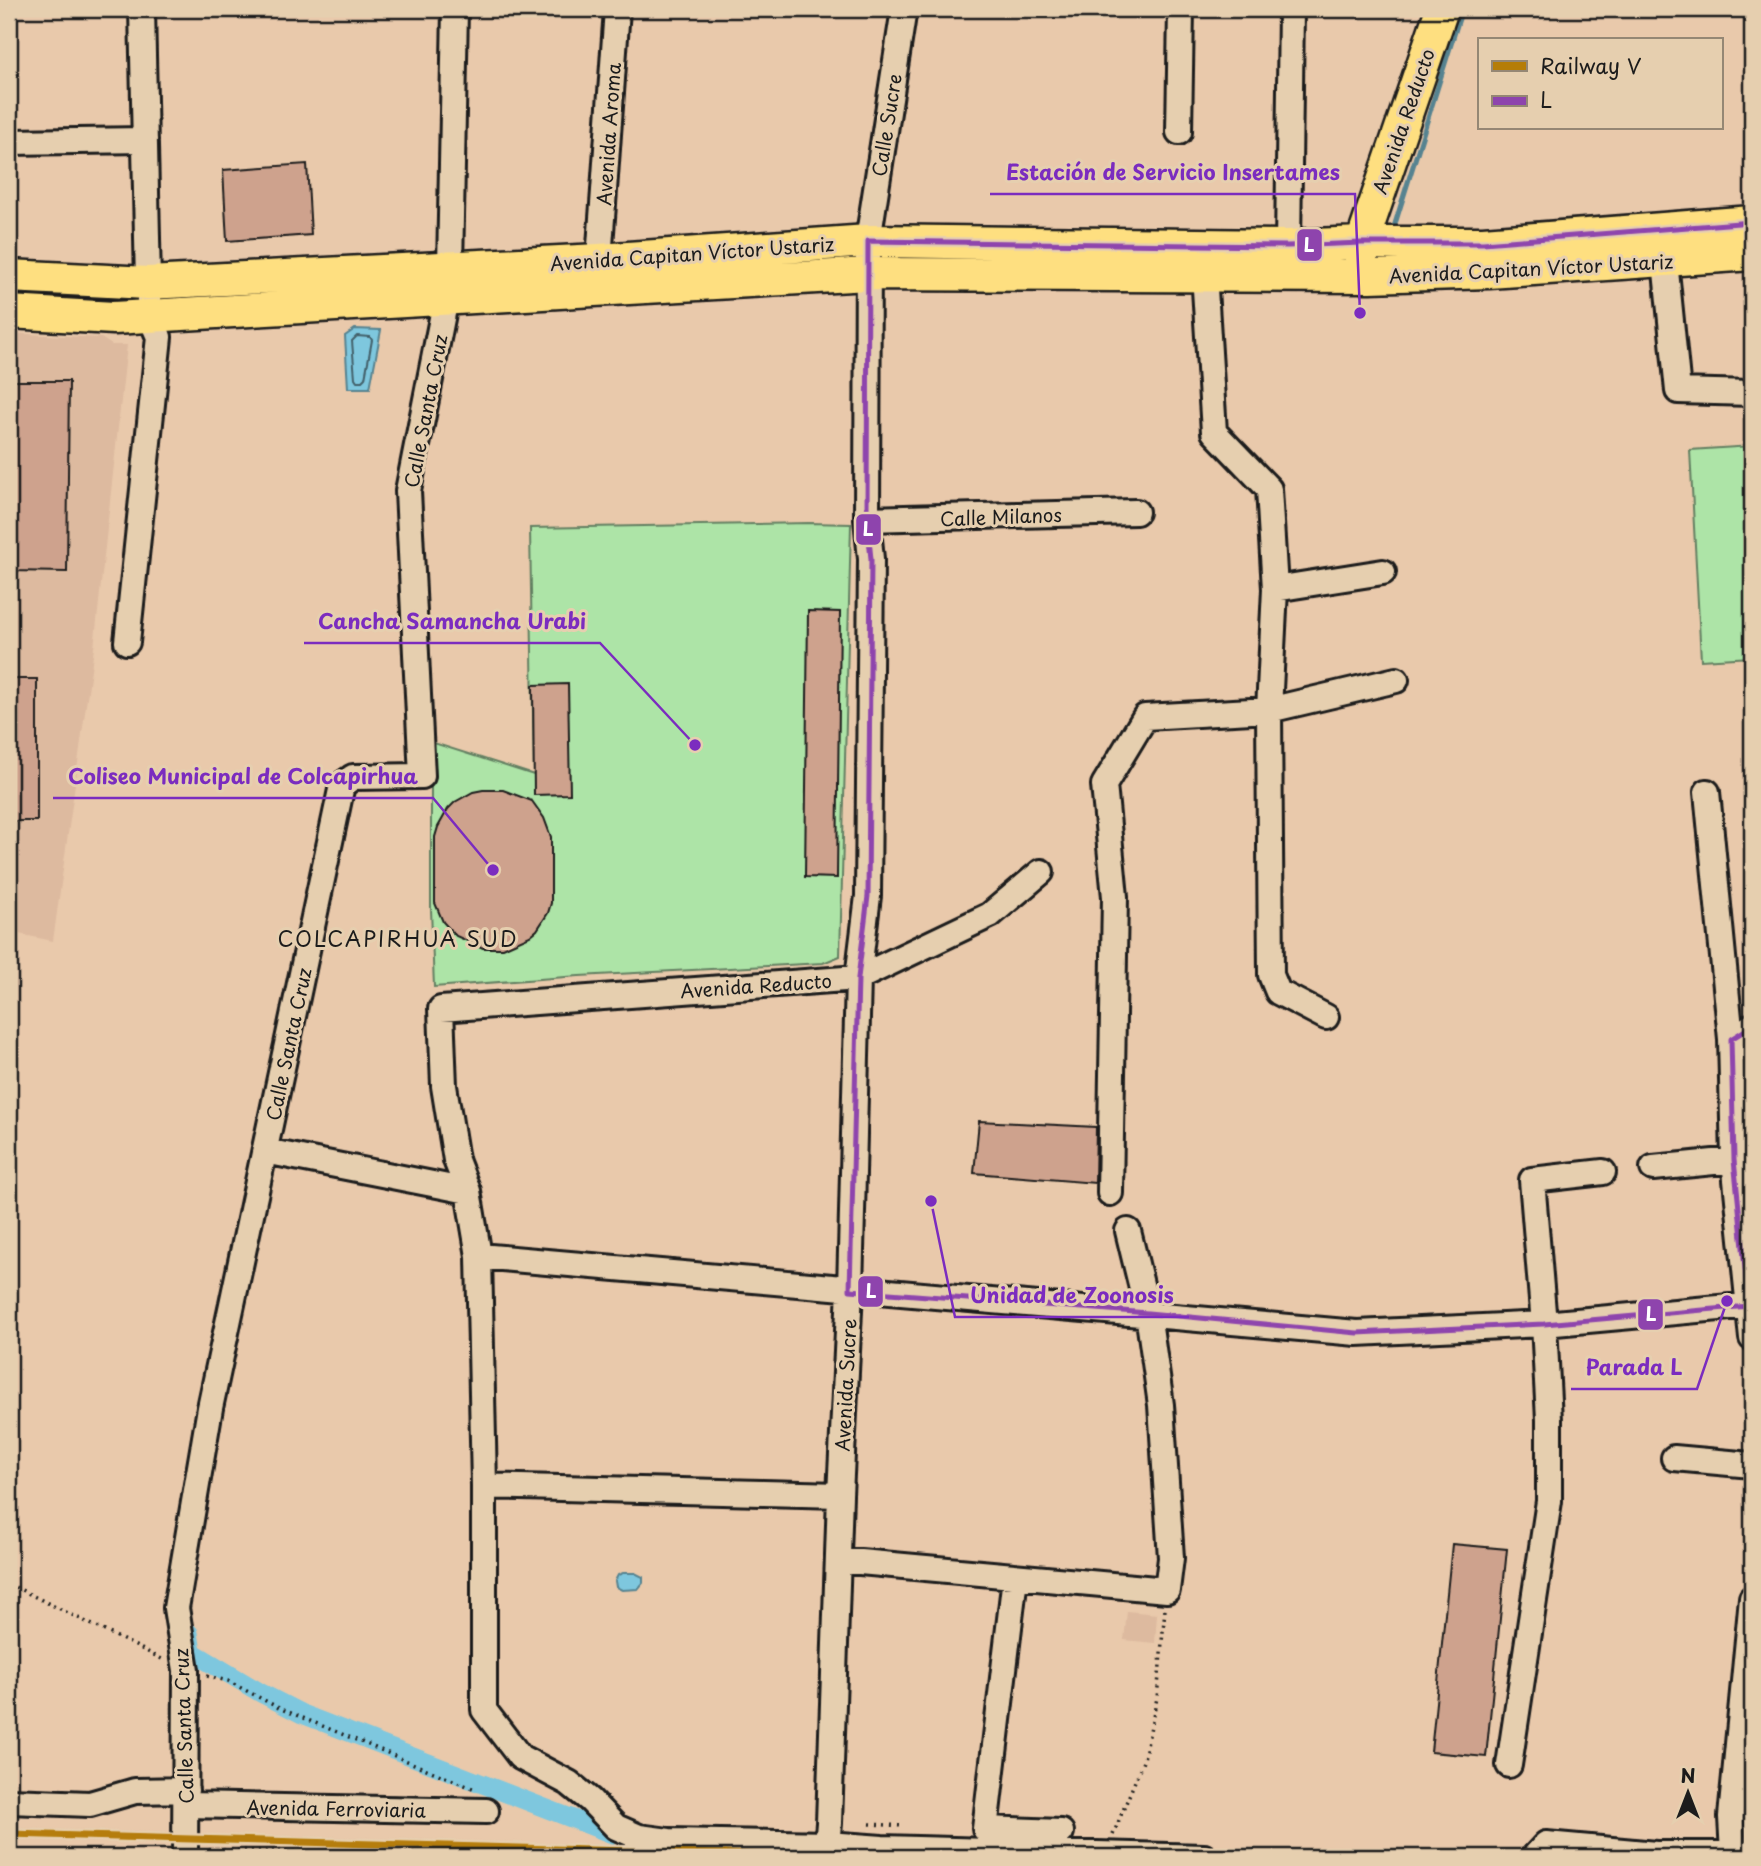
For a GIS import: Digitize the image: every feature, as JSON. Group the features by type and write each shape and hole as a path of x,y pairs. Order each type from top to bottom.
{"main road":[{"name":"Avenida Reducto","path":"1360,275 1362,243 1442,9"},
{"name":"Avenida Capitan Víctor Ustariz","path":"9,276 149,282 599,260 868,241 1289,246 1483,243 1752,222"},
{"name":"Avenida Capitan Víctor Ustariz","path":"9,312 114,318 868,274 1360,275 1489,272 1752,254"}],"street":[{"path":"127,642 159,337 150,316 142,9"},
{"name":"Calle Santa Cruz","path":"185,1857 186,1670 176,1608 210,1408 342,785 353,777 422,776 408,491 450,268 455,9"},
{"name":"Avenida Aroma","path":"599,260 617,9"},
{"name":"Calle Sucre","path":"868,241 904,9"},
{"path":"1179,132 1181,9"},
{"path":"1289,246 1291,9"},
{"path":"9,142 145,140"},
{"name":"Avenida Sucre","path":"827,1850 850,1290 858,978 868,896 871,559 867,519 868,241"},
{"path":"1665,261 1678,391 1752,393"},
{"path":"1204,274 1214,432 1269,489 1275,589 1269,710 1271,975 1278,992 1326,1017"},
{"name":"Calle Milanos","path":"867,519 1136,512"},
{"path":"1275,589 1383,572"},
{"path":"1110,1193 1115,897 1104,785 1145,717 1269,710 1396,680"},
{"path":"1707,792 1731,1039 1734,1160 1748,1265 1752,1338"},
{"name":"Avenida Reducto","path":"468,1191 456,1160 444,1086 441,1009 858,978 899,956 990,915 1041,872"},
{"path":"1731,1039 1752,1026"},
{"path":"265,1151 468,1191 479,1256 484,1486 484,1710 520,1757 569,1783 616,1827 639,1837 827,1850 882,1848 1204,1857"},
{"path":"1653,1168 1734,1160"},
{"path":"1509,1765 1549,1501 1549,1420 1544,1324 1532,1180 1603,1172"},
{"path":"838,1560 1167,1590 1171,1558 1162,1419 1148,1313 1128,1231"},
{"path":"479,1256 850,1290 1148,1313 1357,1334 1544,1324 1751,1306"},
{"path":"1674,1458 1752,1465"},
{"path":"484,1486 840,1495"},
{"path":"1015,1577 985,1829 1061,1832"},
{"path":"1534,1857 1546,1844 1656,1854 1743,1854 1731,1817 1752,1598"},
{"name":"Avenida Ferroviaria","path":"9,1801 90,1804 135,1791 186,1798 486,1811"}],"path":[{"path":"9,1584 186,1670 228,1682 279,1708 477,1789 488,1799 486,1811"},
{"path":"1109,1854 1113,1833 1147,1747 1157,1698 1167,1590"},
{"path":"206,1857 210,1850 278,1855 441,1854"},
{"path":"225,1857 226,1851"}],"shaded area":[{"path":"9,333 101,338 112,345 127,345 94,648 53,941 9,932"},
{"path":"1127,1611 1157,1614 1155,1643 1124,1640"}],"green space":[{"path":"1752,446 1752,657 1701,660 1690,450"},
{"path":"851,524 840,956 823,963 434,987 431,742 534,775 530,528"}],"water":[{"path":"355,329 381,330 370,388 348,388 345,336"},
{"path":"635,1573 643,1577 643,1583 638,1589 622,1590 616,1587 618,1575"}],"building":[{"path":"307,164 311,235 227,241 223,170"},
{"path":"9,381 69,381 67,572 9,571"},
{"path":"808,611 840,612 837,878 805,877"},
{"path":"9,679 37,679 37,821 9,821"},
{"path":"568,684 570,794 534,795 533,685"},
{"path":"503,790 532,801 544,818 551,837 551,903 548,913 530,936 503,948 483,948 456,936 443,922 435,903 435,837 438,827 455,802 473,792"},
{"path":"979,1121 1096,1127 1095,1183 974,1173"},
{"path":"1452,1544 1507,1549 1486,1757 1431,1752"}],"waterway":[{"path":"1394,227 1462,9"},
{"path":"189,1633 192,1652 302,1714 612,1834"}],"rail line":[{"name":"V","path":"9,1834 847,1857"}],"transit line":[{"name":"L","path":"1752,222 1483,243 1288,246 868,241 867,519 871,559 868,896 858,978 850,1290 1148,1313 1357,1333 1544,1324 1749,1306 1734,1160 1731,1039 1752,1026"}],"place":[{"name":"Estación de Servicio Insertames","path":"1360,313"},
{"name":"Cancha Samancha Urabi","path":"695,745"},
{"name":"Coliseo Municipal de Colcapirhua","path":"493,870"},
{"name":"Unidad de Zoonosis","path":"931,1201"},
{"name":"Parada L","path":"1727,1301"}],"district":[{"name":"COLCAPIRHUA SUD","path":"398,938"}]}
